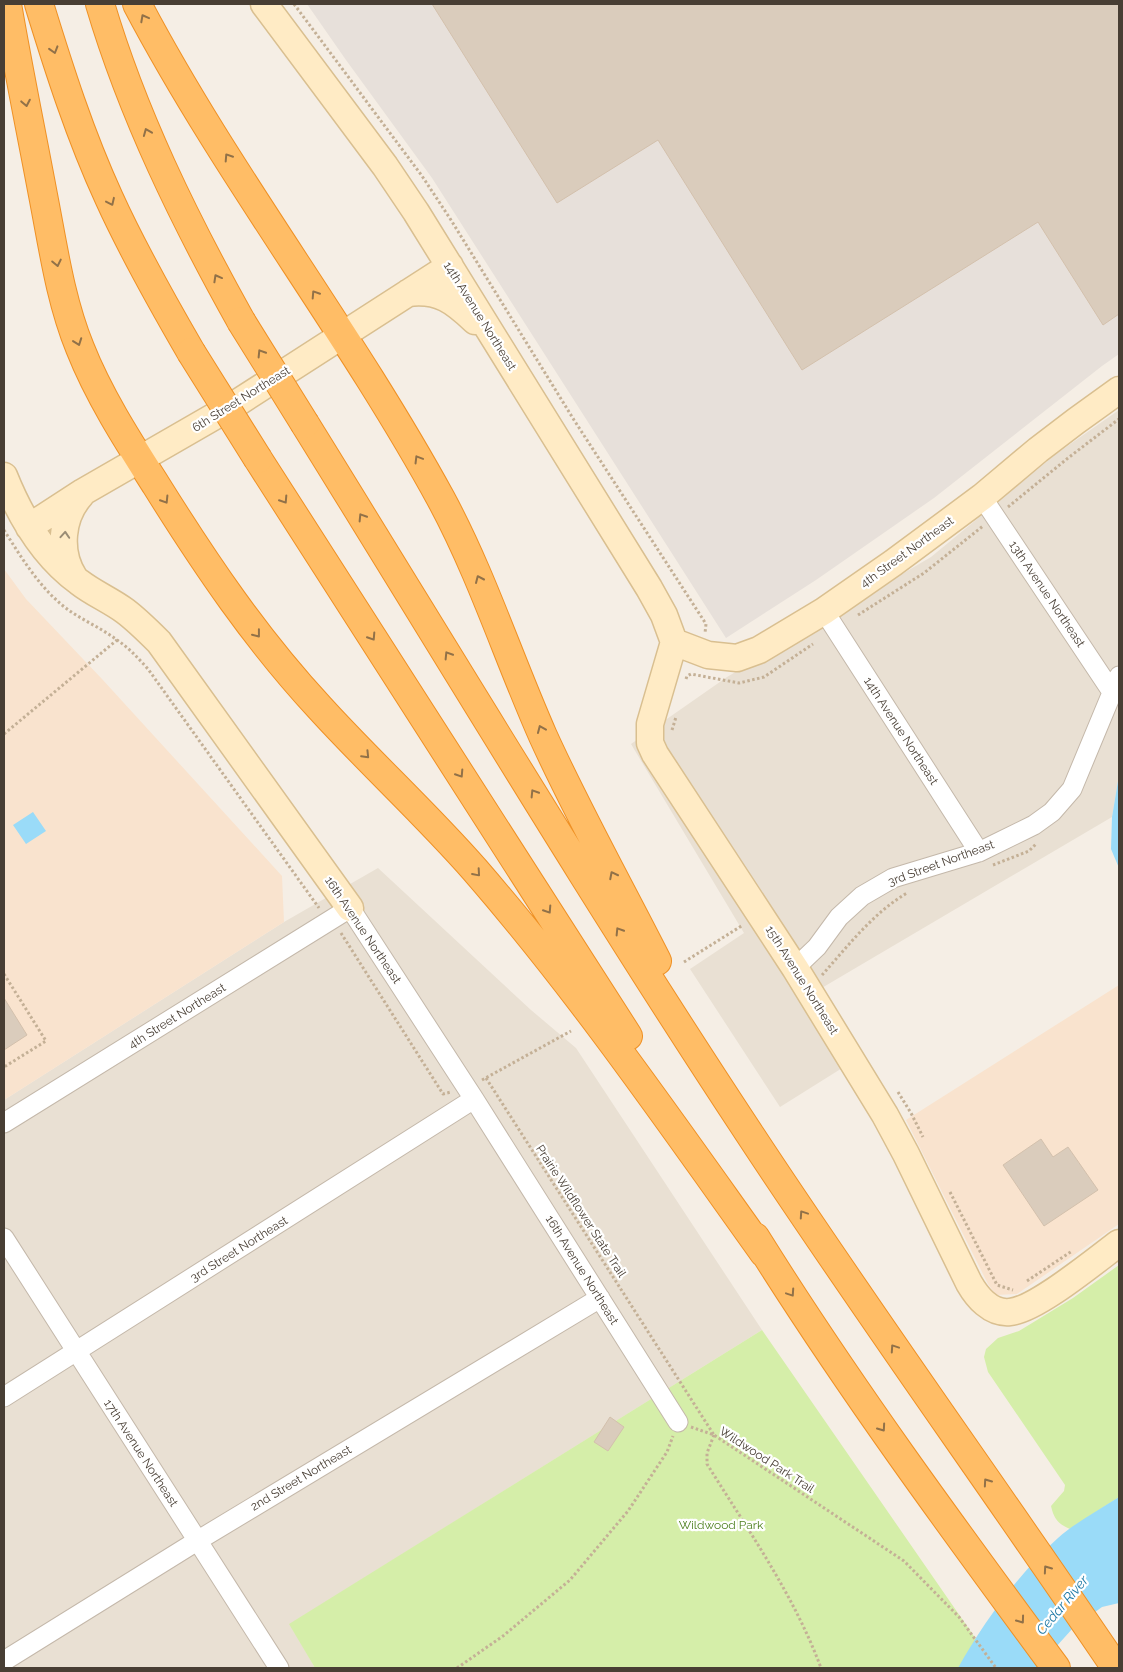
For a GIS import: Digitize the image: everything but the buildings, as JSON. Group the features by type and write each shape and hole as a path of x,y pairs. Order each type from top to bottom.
{"highway":[{"path":"7,4 44,202 67,311 80,350 140,459 194,545 230,599 258,636 321,709 434,826 513,915 584,1005 764,1253 894,1444 981,1567 1056,1668"},
{"path":"40,4 64,86 108,196 133,249 192,352 258,459 580,960 764,1253"},
{"path":"100,4 130,90 163,172 200,247 241,320 617,927 750,1134 888,1339 1113,1663"},
{"path":"137,4 155,38 207,124 342,335 442,501 480,579 543,735 561,772 693,1030 750,1134"}],"street":[{"name":"14th Avenue Northeast","path":"264,4 385,166 416,212 649,588 664,615 674,642"},
{"name":"6th Street Northeast","path":"30,526 83,492 219,415 450,266"},
{"path":"408,293 424,292 442,296 457,304 499,346"},
{"name":"4th Street Northeast","path":"674,642 708,655 737,658 759,650 824,611 893,563 982,497 1038,450 1119,390"},
{"name":"16th Avenue Northeast","path":"4,476 30,526 60,567 76,580 124,610 159,642 340,914 474,1099 678,1422"},
{"path":"76,580 66,560 64,533 69,511 83,492"},
{"name":"13th Avenue Northeast","path":"982,497 1116,684"},
{"name":"14th Avenue Northeast","path":"824,611 979,852"},
{"name":"15th Avenue Northeast","path":"674,642 650,724 650,743 655,754 760,914 885,1115 969,1282 985,1304 1008,1313 1038,1302 1119,1243"},
{"name":"3rd Street Northeast","path":"794,968 817,947 840,917 862,896 893,878 979,852 1034,825 1052,812 1072,789 1116,684"},
{"name":"4th Street Northeast","path":"4,1123 340,914"},
{"name":"3rd Street Northeast","path":"4,1397 474,1099"},
{"name":"17th Avenue Northeast","path":"4,1238 279,1668"},
{"name":"2nd Street Northeast","path":"4,1661 197,1541 600,1298"}],"path":[{"path":"294,4 422,176 574,420 706,624 706,630"},
{"path":"4,530 30,570 62,605 117,640 133,652 148,669 312,901 340,914 346,939"},
{"path":"4,734 117,640"},
{"path":"684,962 760,914"},
{"path":"4,974 46,1041 4,1067"},
{"path":"822,975 825,981"},
{"name":"Prairie Wildflower State Trail","path":"571,1031 486,1078 714,1435"},
{"path":"895,1089 911,1113 924,1140"},
{"path":"946,1184 997,1285 1014,1290"},
{"path":"1022,1284 1078,1247"},
{"path":"457,1668 503,1636 570,1580 628,1511 667,1452 678,1422"},
{"name":"Wildwood Park Trail","path":"678,1422 714,1435 904,1562 960,1617 996,1668"},
{"path":"714,1435 707,1453 708,1464 782,1584 822,1668"}],"shaded area":[{"path":"307,4 1119,4 1119,354 934,498 816,580 726,638 432,178"},
{"path":"1119,410 1119,775 1112,817 820,989 863,1055 780,1107 690,969 744,933 631,744 727,677 931,557 1056,454"},
{"path":"4,569 26,599 102,679 282,876 284,922 4,1100"},
{"path":"378,868 531,1010 576,1048 762,1330 290,1624 315,1668 4,1668 4,1100 284,922"},
{"path":"1119,985 1119,1224 1017,1294 996,1295 988,1284 906,1120"}],"green space":[{"path":"1119,1265 1119,1497 1070,1529 1057,1520 1051,1506 1064,1491 1065,1485 988,1372 984,1357 986,1349 998,1338 1019,1331 1073,1298"},
{"name":"Wildwood Park","path":"762,1330 996,1668 315,1668 289,1624"}],"water":[{"path":"1119,775 1119,868 1111,849 1112,817"},
{"path":"33,812 46,831 26,844 13,825"},
{"name":"Cedar River","path":"1119,1497 1119,1603 1102,1607 1073,1628 1037,1668 958,1668 979,1633 1003,1599 1030,1566 1072,1527"}]}
